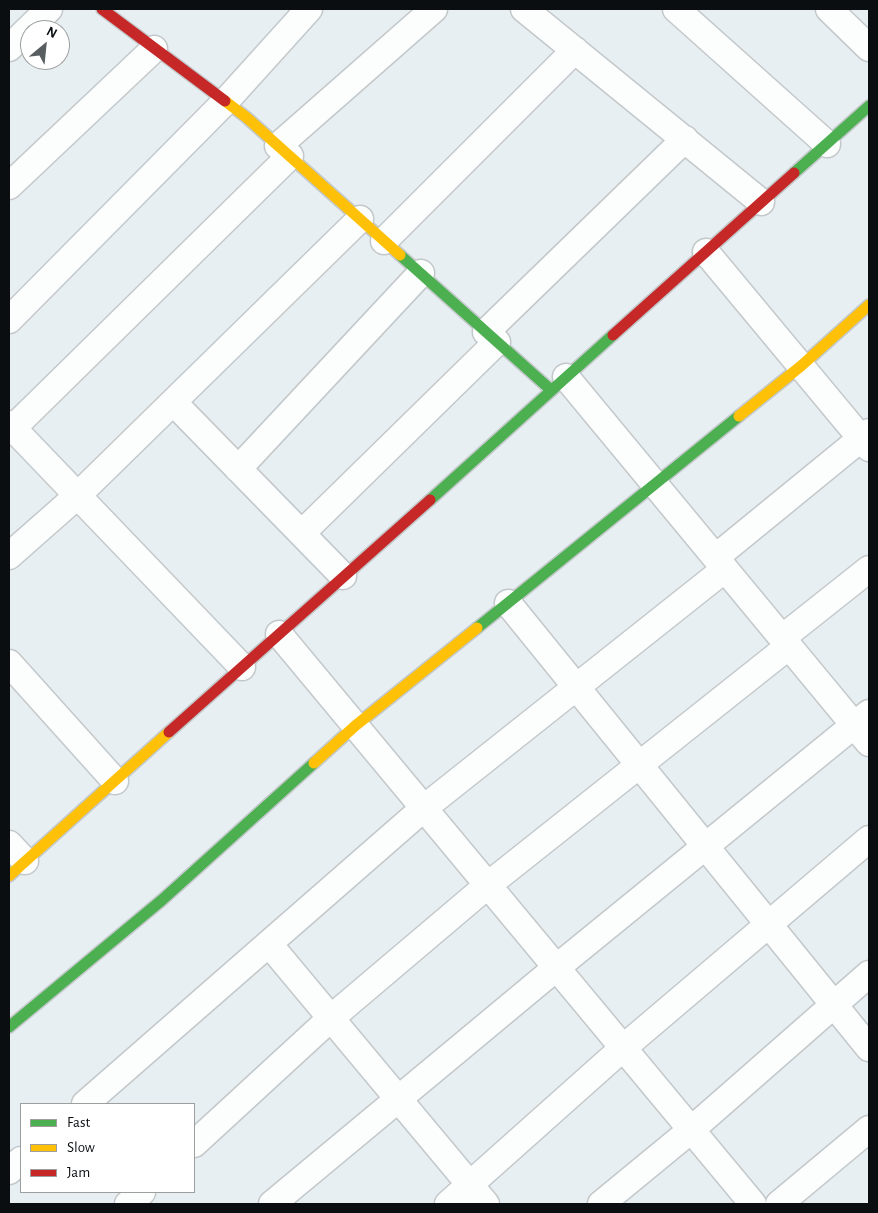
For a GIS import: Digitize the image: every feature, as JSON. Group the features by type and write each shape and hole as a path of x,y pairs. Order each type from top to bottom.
{"street":[{"path":"9,48 49,9"},
{"path":"102,9 225,102 284,151 492,337 559,384 655,484 786,642 864,727 705,847 272,1204"},
{"path":"9,320 225,102 309,9"},
{"path":"242,667 78,496 13,436 284,151 434,9"},
{"path":"524,9 761,202"},
{"path":"676,9 827,144"},
{"path":"829,9 869,48"},
{"path":"9,186 154,49"},
{"path":"384,241 575,50"},
{"path":"14,860 115,781 869,106"},
{"path":"302,533 685,139"},
{"path":"9,556 78,496 360,220"},
{"path":"86,1103 424,808 576,687 867,439 801,366 706,252"},
{"path":"238,469 421,273"},
{"path":"9,1027 162,900 355,726 801,366 869,305"},
{"path":"173,402 344,576"},
{"path":"195,1143 331,1018 488,886 786,642 869,569"},
{"path":"508,603 869,1048"},
{"path":"279,634 753,1204"},
{"path":"9,663 115,781"},
{"path":"448,1204 478,1195 623,1048 869,839"},
{"path":"269,944 478,1195"},
{"path":"601,1204 692,1130 869,974"},
{"path":"779,1204 869,1129"},
{"path":"9,1171 20,1161"},
{"path":"128,1204 141,1193"}],"traffic: fast":[{"path":"794,173 869,106"},
{"path":"400,255 551,390"},
{"path":"430,500 613,335"},
{"path":"477,628 739,416"},
{"path":"9,1027 162,900 314,763"}],"traffic: slow":[{"path":"225,101 246,117 400,255"},
{"path":"739,416 801,366 869,305"},
{"path":"314,763 355,726 477,628"},
{"path":"9,876 169,732"}],"traffic: jam":[{"path":"102,9 225,101"},
{"path":"613,335 794,173"},
{"path":"169,732 430,500"}]}
